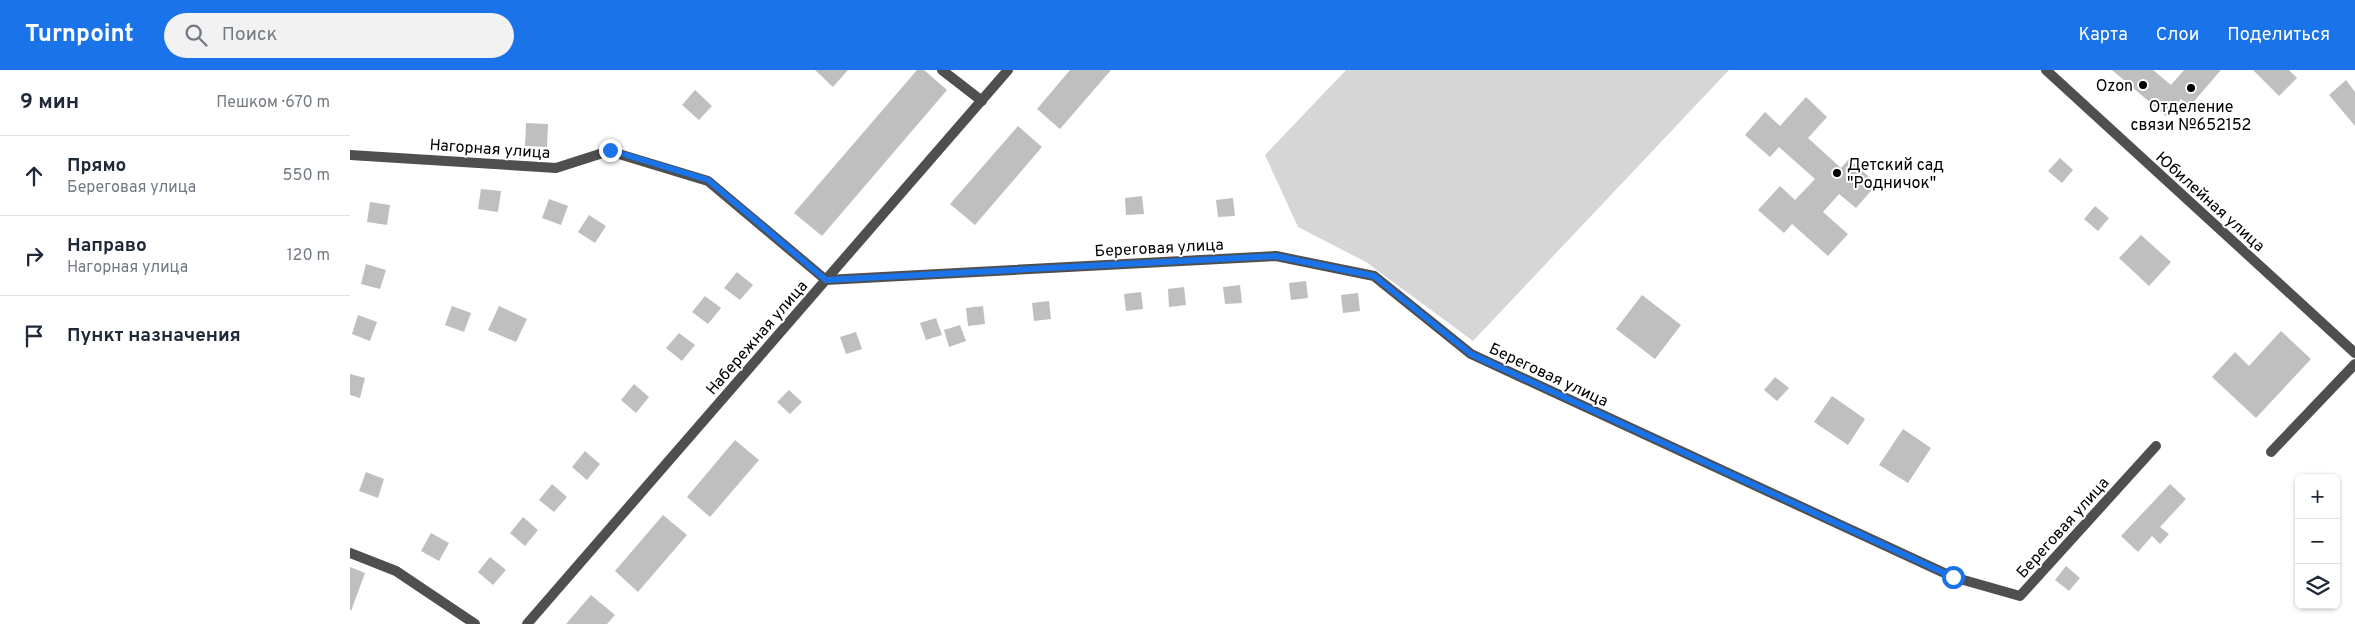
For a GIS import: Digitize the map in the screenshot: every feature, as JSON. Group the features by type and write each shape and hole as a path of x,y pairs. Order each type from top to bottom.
{"street":[{"path":"942,70 982,100"},
{"name":"Набережная улица","path":"527,624 1008,70"},
{"name":"Юбилейная улица","path":"2046,70 2355,353"},
{"name":"Нагорная улица","path":"351,157 556,168 610,150 708,180 826,280"},
{"name":"Береговая улица","path":"826,280 1276,256 1374,276 1471,354 1953,577 2020,596 2156,446"},
{"path":"2271,452 2355,364"},
{"path":"350,553 396,571 475,624"}],"shaded area":[{"path":"1346,70 1729,70 1473,341 1366,262 1298,227 1265,155"}],"building":[{"path":"815,70 848,70 833,87"},
{"path":"917,70 924,70 947,90 822,236 794,213"},
{"path":"1070,70 1111,70 1060,129 1037,109"},
{"path":"2112,70 2153,70 2171,85 2184,70 2221,70 2190,106 2181,99 2166,116"},
{"path":"2253,70 2289,70 2297,78 2279,96"},
{"path":"2346,80 2355,92 2355,126 2329,95"},
{"path":"695,90 712,106 699,120 682,105"},
{"name":"Детский сад \"Родничок\"","path":"1806,97 1827,117 1808,138 1841,168 1849,159 1877,184 1856,208 1839,194 1823,212 1848,234 1828,256 1792,224 1784,233 1758,210 1780,186 1795,200 1815,179 1779,147 1770,157 1745,135 1765,112 1780,126"},
{"path":"526,123 548,124 547,147 525,146"},
{"path":"1018,126 1042,147 975,225 950,204"},
{"path":"2060,158 2073,170 2062,183 2048,171"},
{"path":"481,189 501,191 498,212 478,209"},
{"path":"1142,196 1144,214 1126,215 1125,198"},
{"path":"1233,198 1235,216 1218,217 1216,200"},
{"path":"549,199 568,206 561,225 542,218"},
{"path":"370,202 390,205 387,225 367,222"},
{"path":"2095,206 2109,218 2098,231 2084,219"},
{"path":"589,215 606,226 595,243 578,232"},
{"path":"2141,235 2171,262 2149,286 2119,258"},
{"path":"366,264 386,270 380,289 361,284"},
{"path":"737,272 753,285 740,300 724,288"},
{"path":"1306,281 1308,298 1291,300 1289,283"},
{"path":"1240,285 1242,303 1225,304 1223,287"},
{"path":"1184,287 1186,305 1169,307 1168,289"},
{"path":"1141,292 1143,309 1126,311 1124,294"},
{"path":"1358,293 1360,311 1343,313 1341,295"},
{"path":"1642,295 1681,325 1655,359 1616,329"},
{"path":"705,296 721,308 708,324 692,312"},
{"path":"1049,301 1051,319 1034,321 1032,303"},
{"path":"452,306 471,313 464,332 445,325"},
{"path":"499,306 527,319 516,342 488,330"},
{"path":"983,306 985,324 968,326 966,308"},
{"path":"358,315 377,322 370,341 352,334"},
{"path":"936,318 942,335 926,340 920,323"},
{"path":"960,325 966,341 949,347 944,330"},
{"path":"2281,331 2311,359 2256,418 2212,377 2235,352 2249,366"},
{"path":"856,332 862,349 846,354 840,337"},
{"path":"679,333 695,345 682,361 666,348"},
{"path":"350,374 365,378 360,398 350,395"},
{"path":"1775,377 1789,388 1777,401 1764,390"},
{"path":"634,384 649,397 636,413 621,400"},
{"path":"789,390 802,402 790,414 777,402"},
{"path":"1832,396 1865,419 1848,445 1814,422"},
{"path":"1903,429 1931,448 1908,483 1879,465"},
{"path":"735,440 759,460 710,517 687,497"},
{"path":"585,451 600,464 587,480 572,467"},
{"path":"366,472 384,479 378,498 359,491"},
{"path":"552,484 567,497 554,512 539,500"},
{"path":"2170,484 2186,499 2160,527 2169,534 2160,544 2152,536 2138,552 2121,536"},
{"path":"663,515 687,535 638,592 615,571"},
{"path":"523,517 538,530 525,546 510,533"},
{"path":"431,533 449,543 439,561 421,551"},
{"path":"490,557 506,570 493,585 478,572"},
{"path":"2066,566 2080,578 2069,591 2055,580"},
{"path":"350,567 365,573 351,611 350,610"},
{"path":"591,595 615,615 607,624 566,624"}],"place":[{"name":"Ozon","path":"2143,85"},
{"name":"Отделение связи №652152","path":"2191,88"},
{"name":"Детский сад \"Родничок\"","path":"1837,173"}],"route":[{"path":"610,150 708,180 826,280 1276,256 1374,276 1471,354 1953,577"}]}
